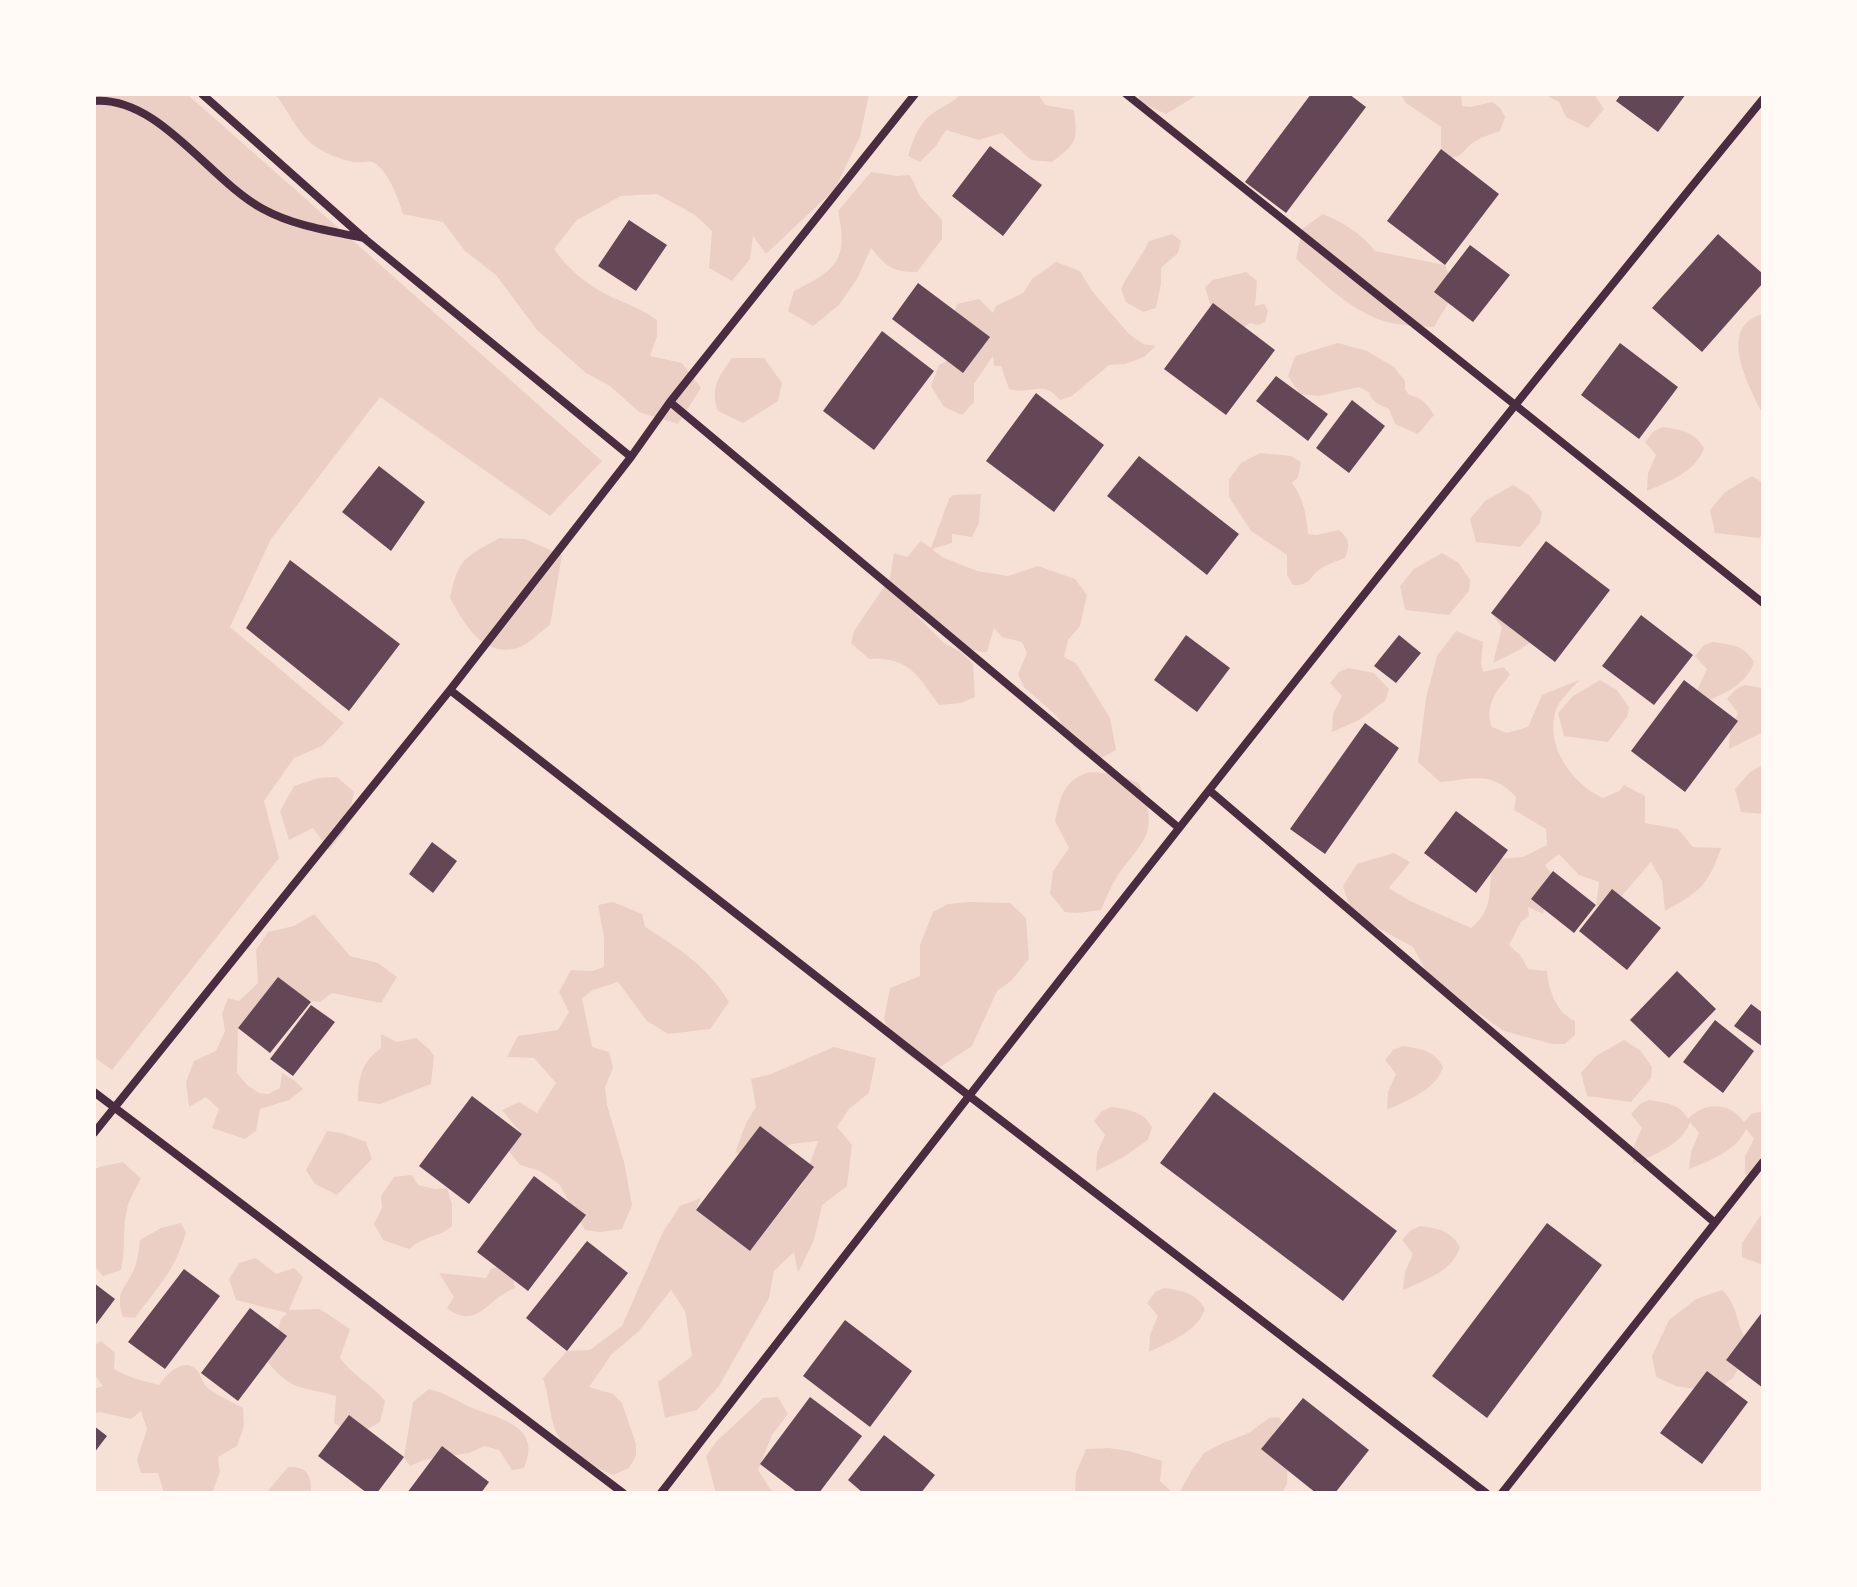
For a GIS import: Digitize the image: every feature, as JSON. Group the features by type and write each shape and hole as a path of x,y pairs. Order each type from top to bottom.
{"street":[{"path":"202,94 365,239 631,457"},
{"path":"94,1133 450,690 670,402 915,94"},
{"path":"1126,94 1763,603"},
{"path":"661,1493 968,1095 1513,405 1763,99"},
{"path":"94,101 108,100 141,110 261,208 289,220 365,239"},
{"path":"670,402 1179,828"},
{"path":"450,690 968,1095 1486,1493"},
{"path":"1209,790 1714,1222"},
{"path":"94,1092 623,1493"},
{"path":"1502,1493 1763,1162"}],"shaded area":[{"path":"94,94 187,94 602,461 550,516 380,397 271,539 230,627 344,723 322,746 294,758 264,801 279,858 112,1070 94,1057"},
{"path":"275,94 869,94 860,137 835,189 766,254 753,236 750,259 732,281 709,268 712,231 695,215 657,194 621,196 577,220 554,249 571,269 591,285 657,320 657,336 650,356 682,363 701,388 678,424 639,412 610,386 586,373 537,330 496,275 465,251 443,222 403,214 383,170 372,162 343,159 313,145"},
{"path":"961,94 1038,94 1045,105 1074,110 1074,140 1052,162 1031,160 1002,133 979,140 946,130 920,162 908,156 925,120"},
{"path":"1138,94 1199,94 1166,114 1140,102"},
{"path":"1400,94 1461,94 1462,106 1493,102 1505,117 1500,131 1474,142 1460,155 1447,157 1441,147 1441,127 1406,103"},
{"path":"1544,94 1594,94 1604,109 1588,128 1566,117 1559,102"},
{"path":"871,172 910,175 920,196 942,220 942,239 917,272 891,267 871,248 857,279 839,305 813,326 788,311 794,291 820,277 836,262 842,241 838,211"},
{"path":"1323,214 1352,229 1375,251 1445,265 1455,292 1434,327 1391,323 1366,314 1334,292 1296,259 1302,229"},
{"path":"1172,234 1181,241 1178,253 1161,268 1156,308 1143,312 1126,302 1121,289 1149,241"},
{"path":"1056,262 1080,271 1092,291 1129,334 1143,344 1156,346 1144,357 1125,364 1109,365 1072,396 1060,400 1048,390 1009,389 1001,366 994,366 993,356 974,384 974,402 962,415 944,407 931,386 939,365 968,350 952,320 957,304 979,299 993,313 996,306 1023,293 1032,279"},
{"path":"1246,272 1257,281 1255,306 1264,304 1268,311 1265,322 1258,325 1250,323 1230,336 1211,307 1205,287 1213,280"},
{"path":"1763,314 1763,411 1743,370 1738,342 1741,330 1749,320"},
{"path":"1338,343 1367,351 1394,367 1405,381 1409,395 1424,402 1434,415 1418,434 1395,424 1389,409 1376,403 1369,392 1359,387 1319,396 1300,394 1288,376 1295,356"},
{"path":"732,358 764,358 782,383 778,401 743,423 718,411 716,403 717,383"},
{"path":"1663,427 1686,432 1704,448 1688,470 1647,491 1648,473 1656,455 1645,442 1654,431"},
{"path":"1260,453 1291,456 1301,462 1298,477 1292,483 1304,507 1308,534 1339,530 1347,539 1345,558 1320,569 1303,584 1293,585 1287,575 1287,555 1251,531 1229,497 1229,479 1241,463"},
{"path":"1752,476 1763,483 1763,534 1759,538 1715,533 1710,510 1725,492"},
{"path":"1513,485 1529,495 1542,512 1540,523 1520,547 1476,542 1470,519 1485,501"},
{"path":"981,494 979,523 972,537 952,534 952,543 932,549 942,557 977,571 1008,576 1038,566 1075,579 1087,595 1080,626 1068,640 1064,657 1076,663 1110,718 1116,750 1099,759 1083,754 1074,747 1057,716 1024,687 1018,674 1027,653 1022,642 1002,637 994,628 987,652 977,651 951,638 920,611 916,615 944,643 961,652 973,664 975,697 961,703 939,705 911,670 894,661 869,659 851,643 854,631 890,578 894,553 907,557 921,541 931,548 949,499 953,495"},
{"path":"500,538 525,539 562,555 550,625 524,645 507,650 486,644 477,637 450,598 456,574 465,560"},
{"path":"1442,553 1459,563 1470,580 1469,591 1449,615 1405,610 1400,586 1414,569"},
{"path":"1499,603 1545,632 1493,663 1502,627 1491,613"},
{"path":"1456,631 1483,642 1483,672 1504,667 1510,675 1490,706 1492,727 1507,733 1528,727 1542,695 1579,680 1558,706 1553,723 1557,750 1571,773 1603,798 1619,791 1624,785 1645,796 1645,823 1678,829 1693,847 1721,848 1712,871 1701,887 1665,911 1662,881 1651,862 1613,906 1596,905 1599,882 1579,875 1559,854 1545,865 1553,876 1543,914 1528,907 1529,916 1521,922 1509,945 1521,956 1528,969 1547,971 1555,1000 1563,1012 1575,1021 1575,1035 1565,1044 1552,1044 1504,1031 1457,998 1427,973 1413,947 1352,914 1343,886 1357,864 1394,853 1410,862 1389,888 1410,901 1471,928 1488,904 1495,859 1523,857 1547,845 1546,829 1514,810 1516,797 1507,788 1481,778 1440,782 1418,762 1426,698 1437,656"},
{"path":"1713,642 1742,649 1754,662 1739,684 1698,705 1698,688 1707,669 1695,656 1704,645"},
{"path":"1349,668 1374,673 1389,689 1385,701 1359,720 1332,732 1333,714 1342,696 1330,683 1339,672"},
{"path":"1600,680 1617,690 1629,707 1627,717 1608,742 1564,736 1558,713 1573,696"},
{"path":"1745,685 1763,688 1763,732 1729,749 1730,731 1738,713 1727,699"},
{"path":"1763,765 1763,814 1741,812 1735,789 1750,772"},
{"path":"1090,772 1116,774 1139,783 1149,823 1143,842 1118,875 1101,910 1065,912 1050,894 1053,871 1069,848 1055,821 1069,784"},
{"path":"337,777 354,792 346,829 329,850 313,828 289,840 280,811 294,786 318,778"},
{"path":"613,902 642,914 645,927 702,968 729,1002 710,1029 668,1034 647,1021 618,982 593,990 582,998 592,1047 609,1052 613,1068 605,1087 607,1105 624,1162 632,1205 622,1229 600,1232 585,1230 559,1184 540,1171 520,1165 509,1151 522,1134 502,1110 519,1102 537,1113 556,1083 534,1058 507,1057 518,1036 558,1030 569,1012 559,992 571,970 592,971 604,967 604,937 598,905"},
{"path":"1010,903 1026,918 1029,959 1011,981 997,991 972,1046 937,1069 915,1060 896,1045 884,1019 890,988 920,976 920,945 933,912 948,904"},
{"path":"314,914 350,956 378,963 397,977 381,1003 332,993 320,1002 307,1000 278,977 238,1028 237,1073 259,1093 268,1094 280,1088 282,1073 303,1089 289,1100 260,1109 256,1131 245,1139 212,1128 219,1109 206,1097 189,1107 186,1082 194,1061 216,1051 225,1031 222,1014 228,998 239,1001 258,983 256,950 268,932 294,926"},
{"path":"381,1034 397,1042 416,1038 429,1049 434,1056 431,1084 380,1104 358,1101 362,1071 381,1048"},
{"path":"1624,1040 1640,1050 1652,1067 1651,1078 1631,1102 1587,1096 1581,1073 1596,1056"},
{"path":"1403,1046 1431,1054 1443,1067 1428,1088 1387,1110 1388,1092 1396,1074 1385,1060 1393,1050"},
{"path":"834,1047 876,1058 869,1093 849,1109 837,1127 852,1145 847,1186 822,1205 814,1240 798,1273 794,1252 774,1271 769,1298 719,1386 697,1410 665,1418 658,1382 692,1356 685,1311 671,1290 639,1331 611,1355 589,1387 613,1394 622,1403 636,1444 636,1456 629,1468 613,1475 585,1461 568,1449 557,1433 543,1378 567,1351 590,1350 622,1326 663,1232 680,1206 701,1198 696,1210 750,1251 803,1183 818,1141 792,1144 768,1154 735,1153 746,1123 756,1107 751,1079 771,1074"},
{"path":"1649,1100 1676,1107 1688,1119 1702,1109 1717,1106 1739,1115 1744,1122 1751,1114 1763,1111 1763,1166 1745,1175 1745,1156 1754,1139 1746,1129 1730,1149 1689,1169 1691,1152 1699,1133 1690,1122 1674,1143 1633,1164 1634,1146 1642,1128 1631,1114"},
{"path":"1112,1107 1140,1114 1152,1127 1148,1140 1096,1171 1097,1153 1105,1135 1094,1121 1102,1111"},
{"path":"327,1131 366,1142 372,1159 337,1195 315,1184 306,1170"},
{"path":"123,1162 141,1179 127,1209 121,1270 103,1276 94,1266 94,1170"},
{"path":"412,1175 418,1185 447,1188 452,1204 452,1226 409,1249 383,1240 374,1224 382,1208 381,1196 394,1177"},
{"path":"1763,1212 1763,1265 1742,1257 1742,1243"},
{"path":"181,1223 186,1233 170,1269 135,1318 123,1317 121,1295 135,1267 140,1240 161,1228"},
{"path":"1420,1226 1443,1231 1460,1247 1445,1269 1403,1290 1405,1272 1413,1254 1402,1240"},
{"path":"256,1258 276,1274 294,1268 303,1277 289,1310 320,1309 350,1329 340,1358 385,1401 380,1422 361,1433 346,1430 334,1423 336,1396 291,1383 268,1362 281,1319 287,1313 236,1300 229,1279 239,1263"},
{"path":"496,1267 513,1277 515,1288 474,1315 457,1314 447,1308 454,1297 439,1273 486,1278"},
{"path":"1164,1288 1193,1296 1205,1309 1189,1330 1149,1352 1150,1335 1158,1316 1147,1303 1155,1292"},
{"path":"1722,1290 1733,1306 1744,1336 1726,1359 1738,1369 1733,1378 1725,1384 1707,1372 1694,1389 1676,1386 1656,1377 1652,1356 1669,1320 1696,1299"},
{"path":"101,1341 115,1353 114,1369 124,1374 159,1385 178,1367 189,1365 199,1373 209,1389 243,1408 244,1426 237,1446 218,1457 220,1472 212,1493 164,1493 158,1473 141,1473 137,1460 147,1429 141,1411 131,1419 99,1412 94,1414 94,1389 103,1386 94,1374 94,1345"},
{"path":"429,1389 515,1426 528,1442 524,1468 512,1470 499,1450 484,1446 469,1453 424,1460 410,1466 404,1457 413,1402"},
{"path":"778,1397 788,1414 772,1435 758,1470 776,1493 716,1493 706,1456 716,1442 763,1398"},
{"path":"1279,1417 1289,1434 1287,1484 1282,1493 1179,1493 1204,1453 1249,1433 1269,1418"},
{"path":"1108,1448 1162,1461 1160,1481 1173,1493 1075,1493 1076,1473 1086,1449"},
{"path":"288,1467 300,1468 307,1473 311,1493 263,1493 268,1491"}],"building":[{"path":"1311,94 1349,94 1366,107 1286,213 1245,182"},
{"path":"1621,94 1686,94 1658,132 1616,101"},
{"path":"990,146 1042,185 1003,236 952,196"},
{"path":"1441,149 1499,194 1445,265 1387,221"},
{"path":"629,220 667,245 636,291 598,266"},
{"path":"1718,234 1763,274 1763,283 1702,352 1652,308"},
{"path":"1470,245 1510,275 1473,322 1434,292"},
{"path":"918,283 990,337 963,373 892,319"},
{"path":"1213,303 1275,350 1226,415 1164,369"},
{"path":"882,331 934,371 874,450 823,411"},
{"path":"1620,343 1678,387 1639,439 1581,395"},
{"path":"1276,376 1328,414 1308,441 1256,401"},
{"path":"1036,393 1104,445 1054,512 986,461"},
{"path":"1352,400 1385,426 1349,473 1316,448"},
{"path":"1139,456 1239,534 1207,575 1107,496"},
{"path":"379,466 425,502 391,551 342,512"},
{"path":"1546,541 1610,590 1555,662 1491,613"},
{"path":"290,560 400,644 349,711 246,628"},
{"path":"1641,615 1693,655 1654,705 1602,666"},
{"path":"1186,635 1230,668 1197,712 1154,680"},
{"path":"1399,635 1421,653 1396,683 1374,666"},
{"path":"1684,680 1738,721 1685,792 1631,751"},
{"path":"1365,723 1399,748 1325,854 1290,829"},
{"path":"1456,811 1508,850 1476,893 1424,853"},
{"path":"432,842 457,861 433,893 409,874"},
{"path":"1553,871 1596,905 1574,933 1531,899"},
{"path":"1612,889 1661,928 1627,970 1579,931"},
{"path":"1677,971 1716,1009 1669,1058 1630,1020"},
{"path":"278,977 311,1002 270,1053 238,1028"},
{"path":"1751,1004 1763,1013 1763,1047 1734,1026"},
{"path":"311,1005 335,1022 293,1076 270,1059"},
{"path":"1715,1020 1754,1051 1723,1093 1683,1062"},
{"path":"1214,1092 1397,1231 1343,1301 1160,1163"},
{"path":"472,1096 522,1134 469,1204 419,1166"},
{"path":"760,1126 814,1167 750,1251 696,1210"},
{"path":"534,1176 586,1215 528,1291 477,1252"},
{"path":"1547,1223 1602,1265 1487,1418 1432,1376"},
{"path":"587,1241 628,1273 567,1351 526,1318"},
{"path":"184,1269 220,1296 165,1369 128,1342"},
{"path":"94,1283 115,1299 94,1327"},
{"path":"250,1308 287,1336 238,1401 201,1373"},
{"path":"1763,1311 1763,1388 1726,1360"},
{"path":"845,1320 912,1371 870,1427 803,1376"},
{"path":"1707,1371 1748,1402 1702,1464 1660,1433"},
{"path":"810,1397 862,1436 819,1493 798,1493 760,1464"},
{"path":"1303,1398 1369,1450 1335,1493 1316,1493 1261,1449"},
{"path":"349,1415 404,1457 377,1493 367,1493 318,1456"},
{"path":"94,1426 107,1436 94,1453"},
{"path":"884,1435 935,1475 921,1493 863,1493 848,1480"},
{"path":"442,1446 489,1482 481,1493 407,1493"}]}
